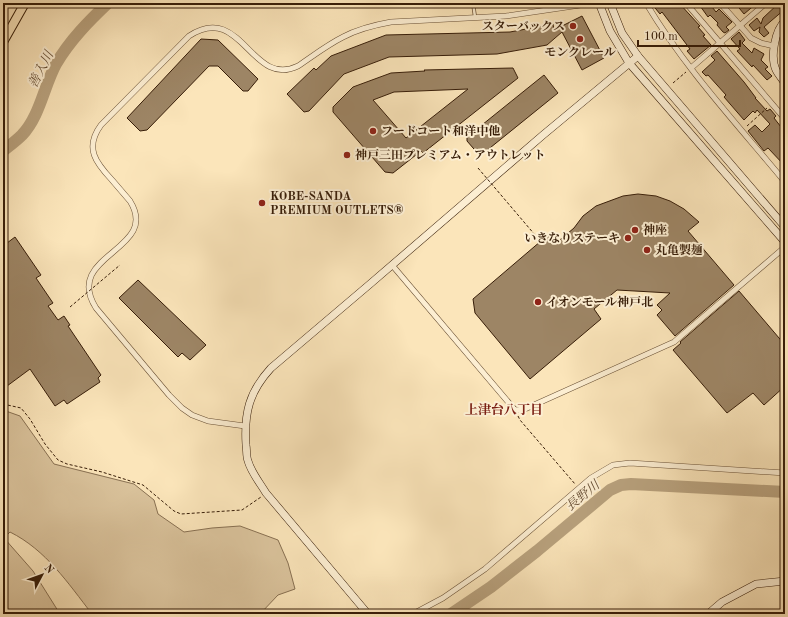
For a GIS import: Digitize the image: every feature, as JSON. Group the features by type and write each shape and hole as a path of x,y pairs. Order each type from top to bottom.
{"main road":[{"path":"3,42 24,3"}],"street":[{"path":"245,426 208,421 192,415 182,408 169,395 91,301 88,284 92,273 132,235 137,221 134,207 130,201 98,163 93,149 93,143 98,130 189,36 209,27 219,28 235,36 265,64 275,69 283,70 298,66 344,36 367,27 391,22 506,16 594,3"},
{"path":"599,3 610,31 629,63 785,242"},
{"path":"610,3 622,33 638,56 785,227"},
{"path":"646,3 663,31 691,68 785,182"},
{"path":"686,3 785,120"},
{"path":"720,3 751,38 760,43 774,46"},
{"path":"691,68 766,3"},
{"path":"785,21 782,24 774,46 773,54 775,69 785,83"},
{"path":"368,614 266,493 255,477 248,461 245,426 251,399 259,382 270,368 543,134 638,56"},
{"path":"392,265 515,410 525,409 674,342 785,247"},
{"path":"413,614 443,598 485,569 591,478 613,465 630,463 785,473"},
{"path":"708,614 722,602 756,584 785,581"}],"lane":[{"path":"473,3 475,18"}],"path":[{"path":"673,84 691,68"},
{"path":"743,130 772,104"},
{"path":"478,168 541,242"},
{"path":"70,307 120,265"},
{"path":"3,404 21,408 30,419 45,444 58,460 67,464 102,472 143,485 174,511 181,514 242,510 266,493"},
{"path":"515,410 520,420 579,488"}],"shaded area":[{"path":"3,410 20,416 54,464 134,484 154,500 158,514 184,532 240,526 278,540 288,563 295,589 278,595 260,614 92,614 56,568 35,548 10,532 4,538 33,571 60,614 3,614"}],"building":[{"path":"651,3 679,3 700,26 698,27 705,35 703,36 711,45 694,59 687,51 690,49 662,12 660,14"},
{"path":"698,3 709,3 716,12 719,9 732,22 726,27 729,30 725,33 723,32 717,25 718,23 710,15 708,17"},
{"path":"735,3 757,3 744,14"},
{"path":"779,3 785,3 785,9 764,27 769,33 764,37 759,32 760,27 754,31 749,25 757,18 761,24 763,18"},
{"path":"582,16 604,58 582,70 562,32 547,45 497,54 389,57 344,74 309,111 304,112 287,94 314,68 316,70 331,56 386,35 510,32 553,24 554,30"},
{"path":"739,32 745,40 742,43 752,53 754,48 764,54 761,60 768,67 765,69 772,76 767,80 737,51 740,49 731,39"},
{"path":"201,39 218,40 258,79 248,91 243,91 218,66 209,66 147,130 140,131 127,118"},
{"path":"717,51 744,82 755,98 767,111 770,109 776,116 774,118 785,132 785,166 768,148 764,151 748,131 755,125 762,132 770,124 757,110 755,113 753,111 744,120 724,97 726,95 708,75 706,76 702,72 715,60 711,56"},
{"path":"513,68 518,78 423,153 421,151 393,173 385,172 333,112 333,107 353,87 391,73 425,71 424,70","holes":["468,89 406,138 373,100 394,92"]},
{"path":"544,75 558,93 480,156 467,141 467,137"},
{"name":"イオンモール神戸北","path":"638,194 656,196 670,201 684,209 699,222 688,231 734,285 675,336 657,315 662,310 657,305 670,293 617,290 594,309 601,319 530,379 475,313 473,299 548,235 555,244 574,228 583,216 596,206 623,196"},
{"path":"3,237 7,243 15,237 41,275 36,278 53,303 48,306 58,320 64,316 70,325 68,326 101,375 98,378 100,382 67,404 64,400 55,406 30,369 3,389"},
{"path":"138,280 206,345 190,360 182,353 178,357 119,298"},
{"path":"739,291 785,345 785,386 764,405 753,393 727,413 673,350 681,343 680,342"}],"waterway":[{"name":"善入川","path":"3,151 22,135 33,119 56,64 67,47 108,3"},
{"name":"長野川","path":"451,614 491,587 610,490 621,485 631,484 785,492"}],"place":[{"name":"スターバックス","path":"573,26"},
{"name":"モンクレール","path":"580,39"},
{"name":"フードコート和洋中他","path":"373,131"},
{"name":"神戸三田プレミアム・アウトレット","path":"347,155"},
{"name":"KOBE-SANDA PREMIUM OUTLETS®","path":"262,203"},
{"name":"神座","path":"635,230"},
{"name":"いきなりステーキ","path":"628,238"},
{"name":"丸亀製麺","path":"647,250"},
{"name":"イオンモール神戸北","path":"538,302"}],"district":[{"name":"上津台八丁目","path":"504,409"}]}
